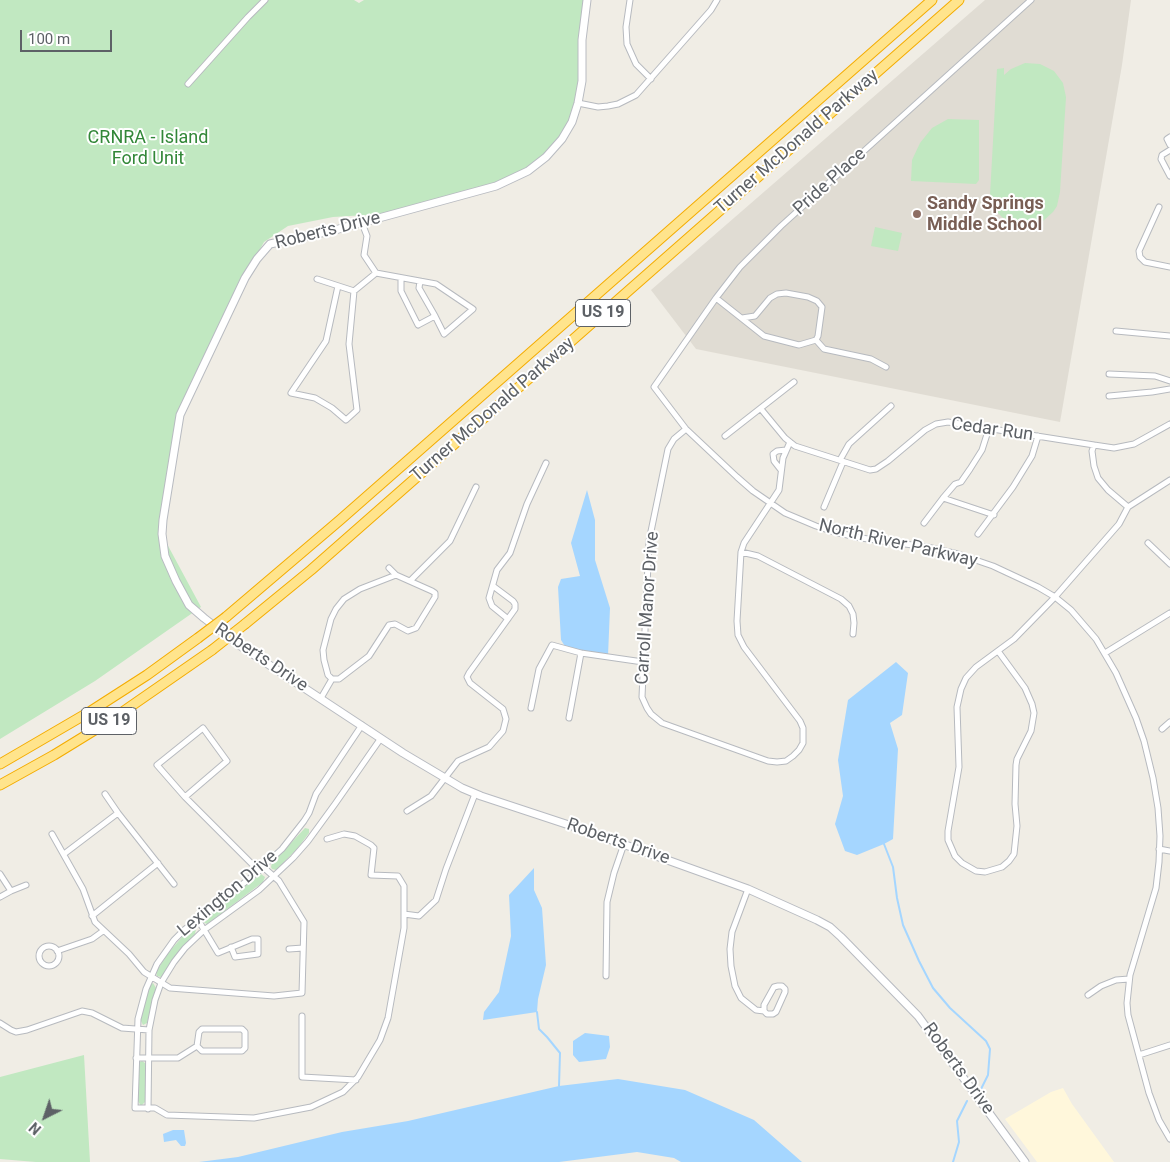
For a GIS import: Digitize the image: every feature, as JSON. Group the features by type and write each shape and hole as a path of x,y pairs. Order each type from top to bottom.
{"highway":[{"name":"Turner McDonald Parkway","path":"0,764 98,707 198,638 226,616 340,520 932,0"},
{"name":"Turner McDonald Parkway","path":"0,784 47,759 111,720 212,650 245,624 318,564 959,0"}],"street":[{"path":"188,84 248,16 265,0"},
{"name":"Roberts Drive","path":"587,0 582,40 582,81 578,102 572,122 562,139 546,157 528,171 496,186 362,223 270,244 257,259 245,278 180,415 163,520 162,534 165,556 189,605 204,618 239,645 444,778 476,794 748,888 817,920 841,937 918,1016 1025,1162"},
{"path":"630,0 626,27 628,44 636,64 651,79"},
{"path":"578,102 598,107 618,104 636,95 711,10 717,0"},
{"name":"Pride Place","path":"654,387 740,266 781,226 1031,0"},
{"path":"1170,137 1167,140 1170,145"},
{"path":"1170,150 1161,159 1170,176"},
{"path":"1159,207 1139,251 1140,257 1145,262 1170,267"},
{"path":"362,223 367,236 364,255 376,273 401,278 420,281 436,284 473,309 444,334 419,288 420,281"},
{"path":"338,286 326,341 291,393 315,398 332,408 346,420 357,410 349,344 354,291 376,273"},
{"path":"317,278 354,291"},
{"path":"401,278 401,291 418,325 434,316"},
{"path":"742,318 755,316 770,298 777,294 786,293 808,297 822,307 816,340"},
{"path":"716,298 764,336 799,345 816,340"},
{"path":"1116,331 1170,336"},
{"path":"816,340 824,349 871,359 886,367"},
{"path":"1109,374 1155,376 1170,381"},
{"path":"725,436 794,382"},
{"name":"North River Parkway","path":"654,387 686,428 737,477 770,504 801,520 834,532 958,554 1016,576 1055,597 1086,625 1105,653 1127,695 1144,741 1156,798 1159,849 1156,888 1129,980 1127,1002 1128,1015 1154,1108 1170,1139"},
{"path":"1109,396 1170,389"},
{"path":"824,506 849,444 891,406"},
{"name":"Cedar Run","path":"761,409 795,446 864,468 876,469 888,461 917,435 936,424 948,422 1114,448 1134,444 1170,424"},
{"name":"Carroll Manor Drive","path":"686,428 674,439 668,449 649,541 642,690 644,704 651,714 662,723 768,761 776,762 793,756 799,750 804,735 800,721 744,647 738,635 737,621 741,552 748,535 770,504"},
{"path":"924,523 955,484 961,482 970,469 982,450 989,428"},
{"path":"978,534 1013,488 1032,456 1038,436"},
{"path":"770,504 779,490 780,470 790,442"},
{"path":"1094,445 1092,450 1098,478 1108,490 1128,507"},
{"path":"780,470 774,461 773,454 777,451 786,450"},
{"path":"508,619 490,604 489,598 498,570 510,553 527,504 546,463"},
{"path":"998,651 1025,688 1034,713 1030,731 1016,765 1015,804 1017,826 1014,854 1009,862 1002,867 985,872 976,871 962,863 955,856 948,840 958,773 957,707 966,678 976,667 1014,639 1055,597 1119,524 1128,507 1170,480"},
{"path":"410,581 450,541 476,487"},
{"path":"944,498 994,515"},
{"path":"1148,543 1169,560"},
{"path":"741,552 758,556 841,599 849,606 853,614 853,634"},
{"path":"332,680 339,679 369,656 389,625 395,624 408,631 416,628 435,597 435,593 432,591 396,575 389,568"},
{"path":"332,680 328,675 323,650 331,619 336,608 344,599 360,589 396,575"},
{"path":"407,811 431,796 458,761 489,747 503,731 506,719 503,709 470,683 467,677 515,609 515,604 493,586"},
{"path":"1105,653 1170,613"},
{"path":"531,708 539,669 552,645 580,653 643,662"},
{"path":"569,718 580,653"},
{"path":"321,698 332,680"},
{"path":"1162,730 1170,722"},
{"name":"Lexington Drive","path":"362,725 316,794 309,813 302,824 282,849 261,869 197,918 174,940 157,964 141,1002 137,1030 135,1108 148,1109 150,1030 160,983 184,948 204,930 259,890 308,841 381,738"},
{"path":"52,834 87,898 92,916 103,931 129,954 140,968 160,983 170,988 265,995 302,993 304,922 274,875 261,869 185,797 157,764 203,728 226,760 185,797"},
{"path":"105,794 174,884"},
{"path":"404,914 419,916 436,900 446,869 476,794"},
{"path":"64,854 118,813"},
{"path":"148,1109 155,1108 167,1115 254,1118 311,1106 343,1092 356,1080 380,1040 388,1018 404,928 404,886 398,876 371,876 374,848 371,844 355,836 344,834 328,839"},
{"path":"606,976 607,902 614,872 624,844"},
{"path":"1159,849 1170,851"},
{"path":"92,916 158,863"},
{"path":"0,876 11,891"},
{"path":"0,897 26,885"},
{"path":"748,888 732,932 731,966 735,986 741,998 756,1010 769,1014 776,1012 785,989 782,986 774,987 764,1005 764,1011"},
{"path":"197,918 218,953 231,947 252,939 258,939 258,954 235,958 231,947"},
{"path":"57,951 92,939 103,931"},
{"path":"288,950 303,948"},
{"path":"1088,995 1101,986 1116,980 1129,980"},
{"path":"0,1023 16,1032 82,1011 92,1013 122,1028 150,1030"},
{"path":"302,1016 302,1077 356,1080"},
{"path":"136,1058 178,1058 197,1046 199,1032 202,1030 242,1029 245,1032 244,1048 242,1051 202,1051 197,1046"},
{"path":"1139,1055 1170,1045"}],"shaded area":[{"name":"Sandy Springs Middle School","path":"985,0 1131,0 1122,65 1060,422 696,349 651,290"},
{"path":"1063,1088 1072,1104 1114,1162 1037,1162 1005,1119 1051,1092"}],"green space":[{"name":"CRNRA - Island Ford Unit","path":"0,0 354,0 359,3 364,0 588,0 577,109 554,148 524,175 401,213 333,217 288,226 264,242 246,275 176,423 159,529 201,607 95,681 0,739"},
{"path":"1025,63 1040,64 1054,71 1063,83 1066,97 1060,192 1057,206 1043,221 1032,226 1010,223 996,211 990,195 997,69 1004,68 1004,75 1011,69"},
{"path":"948,119 979,120 979,180 976,184 911,181 912,160 920,143 932,128"},
{"path":"875,227 902,233 898,251 871,246"},
{"path":"305,828 309,829 309,833 297,849 276,870 272,869 272,863"},
{"path":"261,874 265,877 263,882 207,924 203,922 204,917"},
{"path":"191,927 196,929 195,934 175,956 163,975 161,977 157,976 156,972 168,953"},
{"path":"153,983 156,988 147,1023 143,1025 140,1019 149,986"},
{"path":"84,1055 90,1162 36,1162 0,1159 0,1077"},
{"path":"142,1061 146,1066 145,1102 141,1106 138,1101 138,1063"}],"water":[{"path":"587,490 595,520 595,560 610,608 608,656 566,648 561,640 558,587 561,579 580,576 571,543"},
{"path":"896,662 908,673 902,715 890,723 898,749 893,839 857,855 845,851 835,824 843,796 838,760 848,700"},
{"path":"534,868 534,890 542,908 546,965 537,1012 483,1020 484,1012 499,992 511,936 509,895"},
{"path":"585,1033 609,1036 610,1047 606,1059 579,1062 573,1055 573,1041"},
{"path":"618,1079 685,1090 754,1120 802,1162 681,1162 674,1158 637,1152 559,1162 199,1162 238,1157 342,1132 408,1121 559,1086"},
{"path":"173,1130 184,1130 185,1146 181,1146 176,1140 164,1142 163,1134"}],"waterway":[{"path":"884,844 893,867 903,925 919,961 933,988 950,1008 986,1041 990,1049 988,1075 981,1089"},
{"path":"537,1012 539,1029 560,1053 559,1086"},
{"path":"953,1162 959,1142 957,1121 967,1101"}],"place":[{"name":"Sandy Springs Middle School","path":"917,214"}]}
